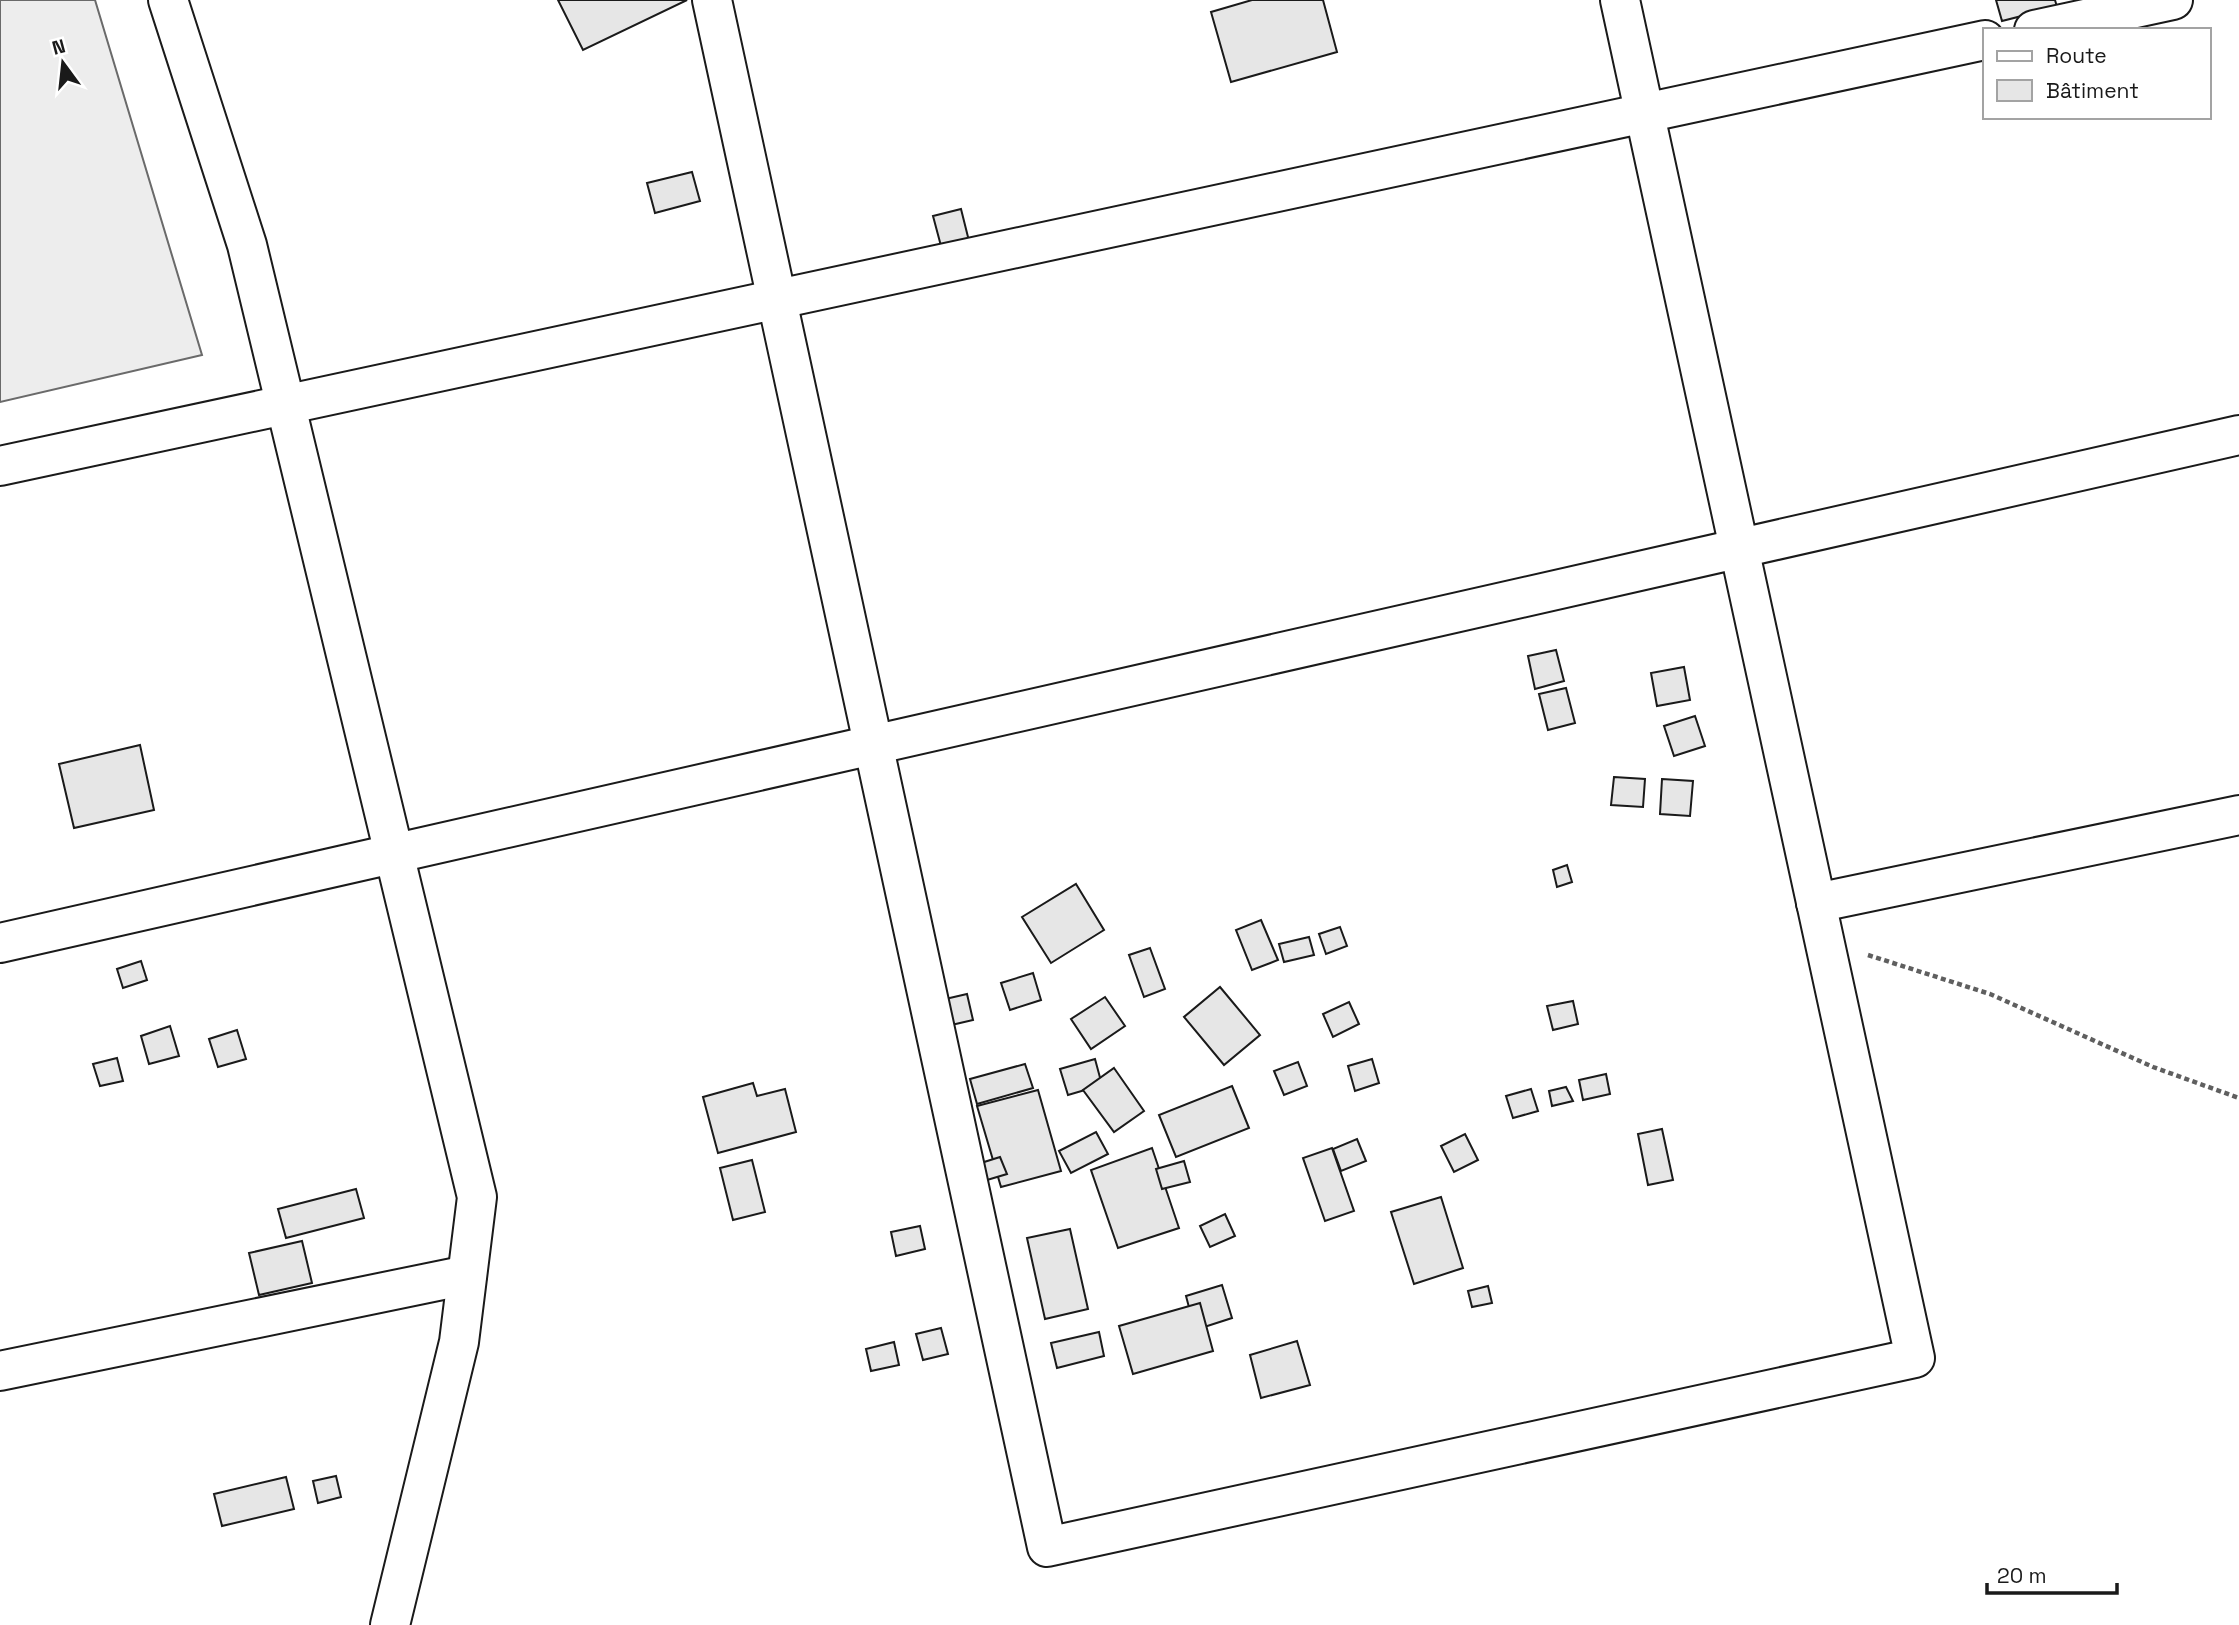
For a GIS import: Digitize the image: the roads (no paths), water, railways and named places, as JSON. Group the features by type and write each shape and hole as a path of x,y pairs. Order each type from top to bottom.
{"street":[{"path":"168,0 247,245 477,1197 458,1342 390,1625"},
{"path":"712,0 1047,1547 1915,1358 1620,0"},
{"path":"2039,28 2091,9 2173,0"},
{"path":"0,466 1983,40"},
{"path":"0,943 2239,435"},
{"path":"1816,903 2239,815"},
{"path":"0,1371 467,1275"}]}
